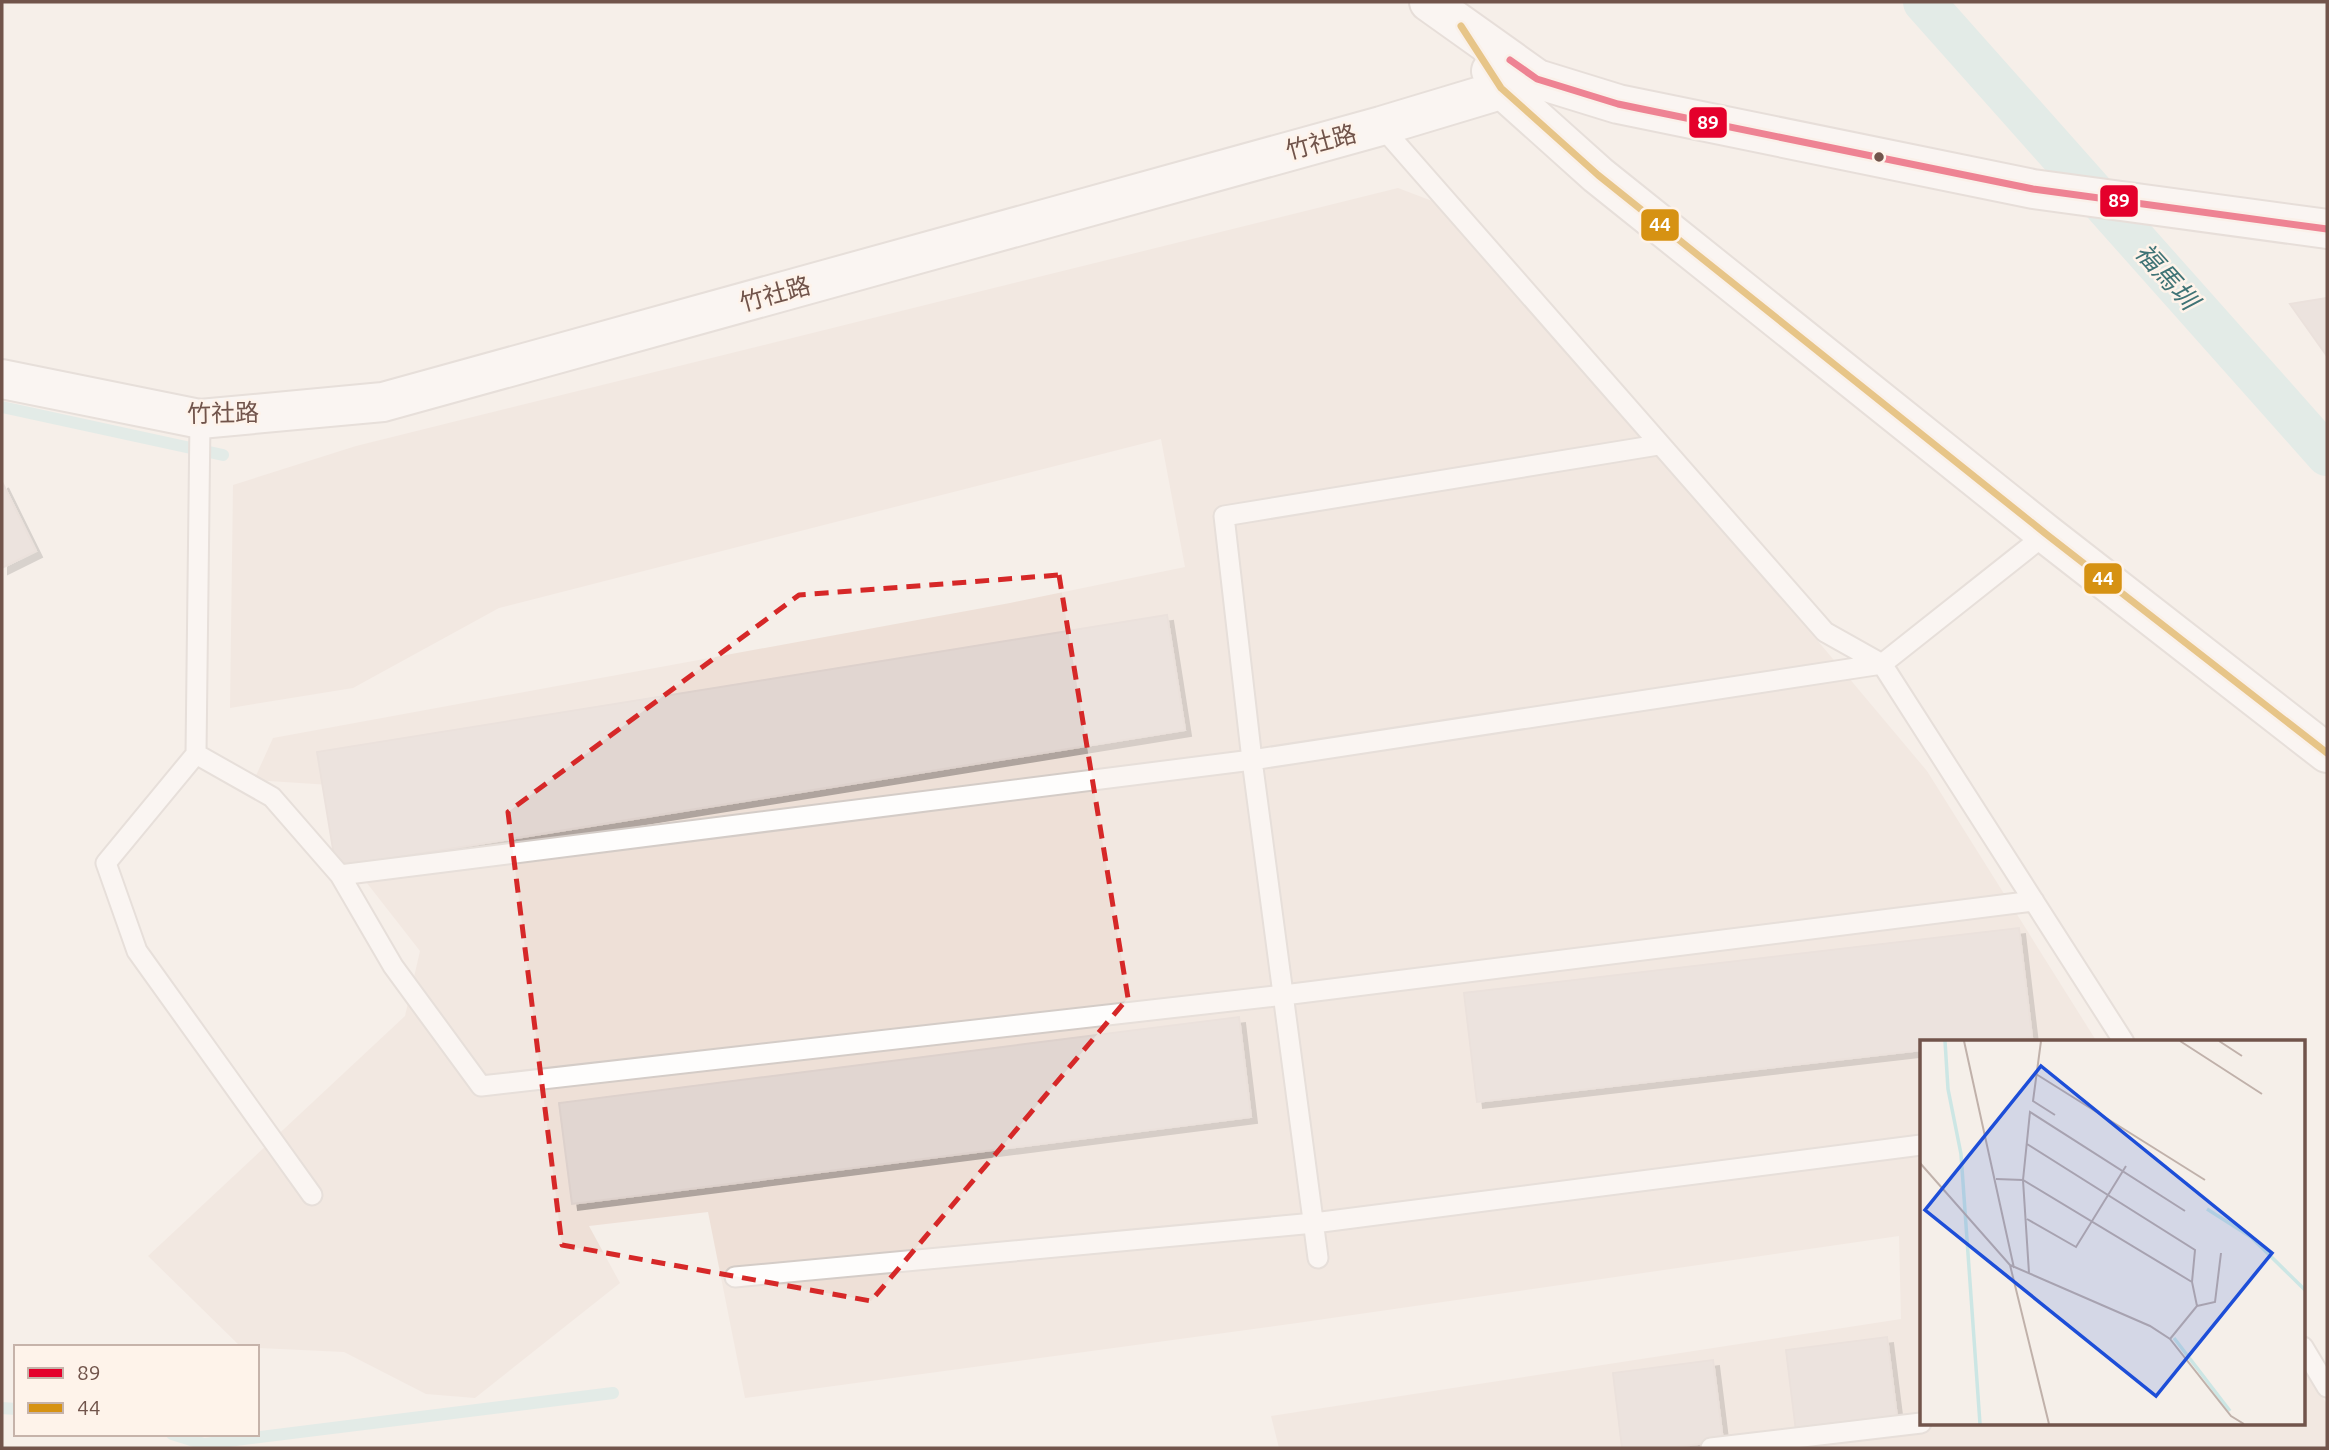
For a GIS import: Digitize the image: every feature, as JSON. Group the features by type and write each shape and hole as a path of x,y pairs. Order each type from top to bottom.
{"street":[{"path":"1429,2 1461,26 1519,83 1598,175 2046,534 2327,753"},
{"path":"1519,83 2033,190 2327,229"},
{"name":"竹社路","path":"2,379 200,419 383,402 1381,125 1519,83"}],"lane":[{"path":"1381,125 1825,632 1882,664 2123,1040"},
{"path":"200,419 196,754 106,863 137,951 312,1195"},
{"path":"1318,1258 1252,761 1224,516 1658,444"},
{"path":"340,875 1252,761 1882,664 2046,534"},
{"path":"196,754 272,797 340,875 393,965 481,1086 1284,995 2034,901"},
{"path":"735,1277 1314,1223 1920,1145"},
{"path":"2304,1350 2317,1381"},
{"path":"1711,1448 1920,1423"}],"highlighted area":[{"path":"1059,575 1128,998 871,1301 562,1245 508,812 799,595"}],"shaded area":[{"path":"1398,188 1456,210 1927,771 2096,1040 1920,1040 1920,1426 2304,1426 2304,1369 2327,1404 2327,1448 1279,1448 1271,1416 1901,1319 1899,1236 1297,1323 745,1398 708,1212 589,1226 620,1283 475,1398 426,1394 344,1352 239,1345 148,1256 405,1016 420,951 363,878 330,785 254,780 273,738 1010,603 1185,567 1161,439 499,608 353,688 230,708 233,485 356,446"}],"building":[{"path":"2327,298 2327,356 2290,304"},
{"path":"2,482 36,551 2,568"},
{"path":"1167,615 1185,730 336,867 317,752"},
{"path":"2019,928 2032,1037 2003,1040 1920,1040 1920,1050 1477,1102 1464,993"},
{"path":"1239,1017 1251,1117 572,1204 559,1103"},
{"path":"1887,1337 1897,1417 1796,1431 1786,1350"},
{"path":"1713,1360 1723,1441 1666,1448 1622,1448 1613,1373"}],"waterway":[{"name":"福馬圳","path":"1924,2 2327,455"},
{"path":"2,407 223,455"},
{"path":"178,1436 204,1444 613,1393"},
{"path":"2,1408 14,1409"}],"transit line":[{"name":"44","path":"1461,26 1501,88 1598,175 2046,534 2327,753"},
{"name":"89","path":"1510,60 1537,79 1642,109 2033,189 2327,229"}]}
